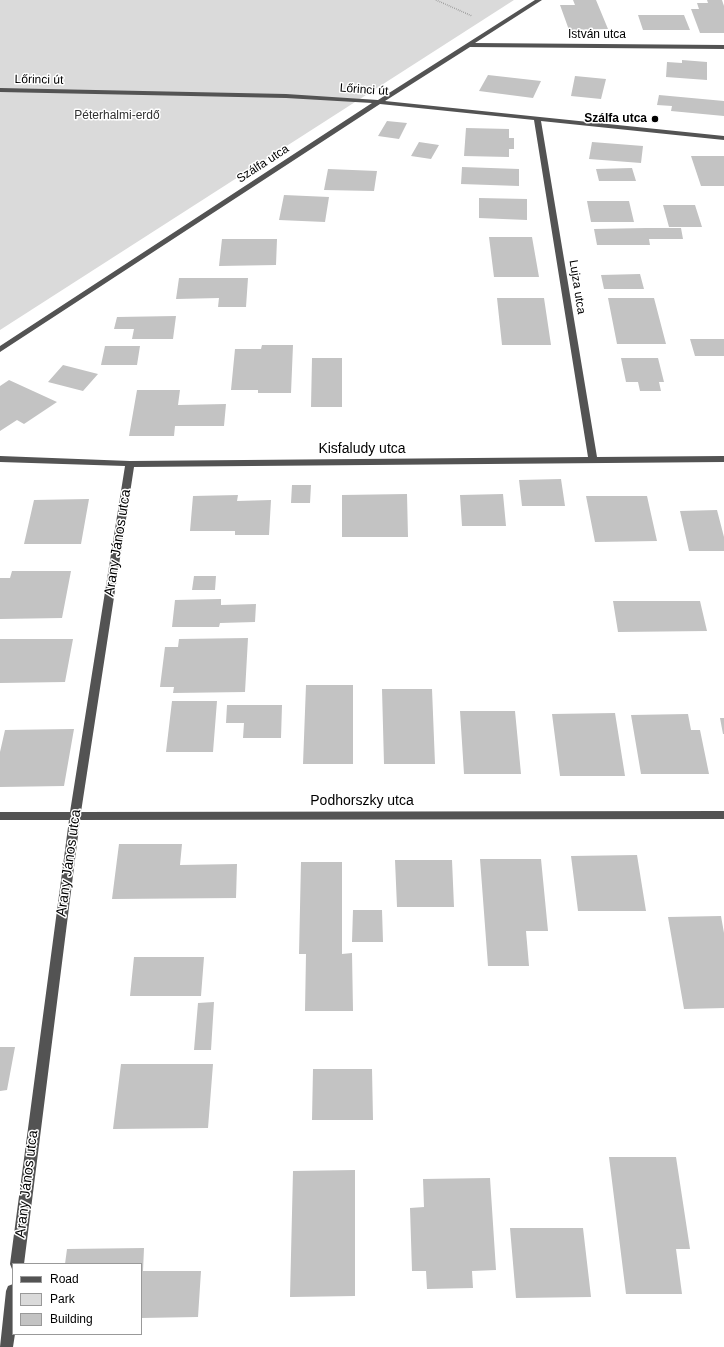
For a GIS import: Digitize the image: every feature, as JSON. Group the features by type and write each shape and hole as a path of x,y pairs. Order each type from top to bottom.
{"street":[{"name":"Szálfa utca","path":"0,350 379,102 539,0"},
{"name":"István utca","path":"470,45 724,47"},
{"name":"Lőrinci út","path":"0,90 286,96 379,102 724,138"},
{"name":"Lujza utca","path":"537,119 592,460"},
{"name":"Kisfaludy utca","path":"0,459 130,464 724,459"},
{"name":"Arany János utca","path":"16,1263 75,816 130,464"},
{"name":"Podhorszky utca","path":"0,816 724,815"},
{"path":"6,1347 12,1299"}],"path":[{"path":"436,0 498,27"}],"green space":[{"name":"Péterhalmi-erdő","path":"0,0 514,0 0,330"}],"building":[{"path":"573,0 596,0 608,29 569,30 560,5 575,5"},
{"path":"707,0 722,0 724,6 724,33 700,33 691,9 699,9 697,3 708,3"},
{"path":"638,15 684,15 690,30 643,30"},
{"path":"682,60 707,62 707,80 666,77 667,62 682,63"},
{"path":"488,75 541,81 533,98 479,91"},
{"path":"575,76 606,79 601,99 571,96"},
{"path":"659,95 724,101 724,116 671,111 672,106 657,105"},
{"path":"387,121 407,123 399,139 378,136"},
{"path":"466,128 509,129 509,138 514,138 514,149 509,149 509,157 464,156"},
{"path":"419,142 439,145 431,159 411,156"},
{"path":"592,142 643,146 641,163 589,159"},
{"path":"691,156 724,156 724,186 701,186"},
{"path":"462,167 519,169 519,186 461,184"},
{"path":"632,168 636,181 599,181 596,169"},
{"path":"328,169 377,171 374,191 324,190"},
{"path":"284,195 329,197 325,222 279,220"},
{"path":"479,198 527,199 527,220 479,218"},
{"path":"587,201 629,201 634,222 591,222"},
{"path":"663,205 695,205 702,227 669,227"},
{"path":"681,228 683,239 649,239 650,245 597,245 594,229"},
{"path":"489,237 532,237 539,277 494,277"},
{"path":"222,239 277,239 276,265 219,266"},
{"path":"640,274 644,289 604,289 601,275"},
{"path":"179,278 248,278 246,307 218,307 219,298 176,299"},
{"path":"497,298 544,298 551,345 502,345"},
{"path":"608,298 654,298 666,344 617,344"},
{"path":"176,316 173,339 132,339 134,329 114,329 117,317"},
{"path":"690,339 724,339 724,356 695,356"},
{"path":"262,345 293,345 291,393 258,393 258,390 231,390 235,349 261,349"},
{"path":"105,346 140,346 137,365 101,365"},
{"path":"312,358 342,358 342,407 311,407"},
{"path":"621,358 658,358 664,382 659,382 661,391 640,391 638,382 626,382"},
{"path":"63,365 98,374 83,391 48,382"},
{"path":"9,380 57,402 24,424 17,420 0,431 0,386"},
{"path":"137,390 180,390 178,405 226,404 224,426 175,426 174,436 129,436"},
{"path":"561,479 565,506 522,506 519,480"},
{"path":"292,485 311,485 310,503 291,503"},
{"path":"407,494 408,537 342,537 342,495"},
{"path":"503,494 506,526 462,526 460,495"},
{"path":"238,495 237,501 271,500 269,535 235,535 235,531 190,531 193,496"},
{"path":"586,496 647,496 657,541 595,542"},
{"path":"89,499 81,544 24,544 34,500"},
{"path":"717,510 724,537 724,551 689,551 680,511"},
{"path":"12,571 71,571 62,618 0,619 0,578 10,578"},
{"path":"194,576 216,576 215,590 192,590"},
{"path":"221,599 221,605 256,604 255,622 220,623 219,627 172,627 175,600"},
{"path":"613,601 700,601 707,631 618,632"},
{"path":"248,638 245,692 173,693 174,687 160,687 165,647 178,647 179,639"},
{"path":"0,639 73,639 65,682 0,683"},
{"path":"306,685 353,685 353,764 303,764"},
{"path":"382,689 432,689 435,764 384,764"},
{"path":"172,701 217,701 213,752 166,752"},
{"path":"227,705 282,705 281,738 243,738 244,723 226,723"},
{"path":"460,711 515,711 521,774 464,774"},
{"path":"615,713 625,776 560,776 552,714"},
{"path":"688,714 691,730 700,730 709,774 641,774 631,715"},
{"path":"720,718 724,718 724,734 723,734"},
{"path":"74,729 64,786 0,787 0,752 5,730"},
{"path":"119,844 182,844 180,865 237,864 236,898 112,899"},
{"path":"637,855 646,911 578,911 571,856"},
{"path":"480,859 541,859 548,931 526,931 529,966 488,966"},
{"path":"395,860 452,860 454,907 397,907"},
{"path":"301,862 342,862 342,954 352,953 353,1011 305,1011 306,954 299,954"},
{"path":"353,910 382,910 383,942 352,942"},
{"path":"721,916 724,933 724,1008 684,1009 668,917"},
{"path":"134,957 204,957 201,996 130,996"},
{"path":"214,1002 211,1050 194,1050 198,1003"},
{"path":"0,1047 15,1047 7,1090 0,1091"},
{"path":"121,1064 213,1064 208,1128 113,1129"},
{"path":"313,1069 372,1069 373,1120 312,1120"},
{"path":"609,1157 676,1157 690,1249 676,1249 682,1294 626,1294"},
{"path":"355,1170 355,1296 290,1297 293,1171"},
{"path":"490,1178 496,1270 472,1271 473,1288 427,1289 426,1271 412,1271 410,1208 424,1207 423,1179"},
{"path":"510,1228 583,1228 591,1297 516,1298"},
{"path":"144,1248 143,1271 201,1271 198,1317 142,1318 142,1263 65,1263 67,1249"}],"place":[{"name":"Szálfa utca","path":"655,119"}]}
